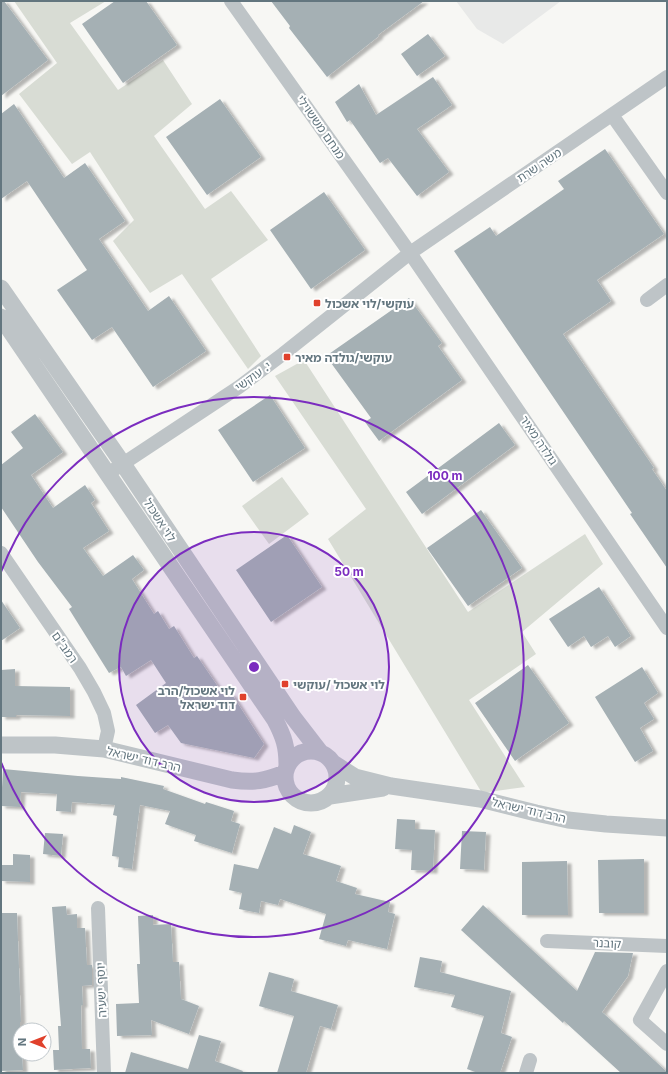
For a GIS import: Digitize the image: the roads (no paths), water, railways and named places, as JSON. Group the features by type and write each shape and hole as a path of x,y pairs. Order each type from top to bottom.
{"street":[{"name":"מנחם מששוילי","path":"231,1 410,252"},
{"name":"משה שרת","path":"410,252 667,77"},
{"path":"612,115 667,194"},
{"name":"י. עוקשי","path":"108,474 239,387 283,354 410,252"},
{"name":"גולדה מאיר","path":"410,252 667,628"},
{"path":"647,300 667,286"},
{"name":"לוי אשכול","path":"1,288 123,464 293,717 320,752"},
{"name":"לוי אשכול","path":"1,317 275,720 286,744 286,769"},
{"name":"רמב\"ם","path":"1,553 80,668 94,692 104,713 108,731 104,749"},
{"name":"הרב דוד ישראל","path":"1,745 104,749 232,780 257,782 286,769"},
{"path":"305,751 312,751 320,752 334,763 337,772 337,780 335,789 330,796 316,803 303,802 296,799 291,794 287,787 286,769 292,759 305,751"},
{"name":"הרב דוד ישראל","path":"334,763 355,777 391,786 480,799 568,820 667,828"},
{"name":"הרב דוד ישראל","path":"330,796 391,786"},
{"name":"יוסף ישעיה","path":"98,908 104,1073"},
{"name":"קובנר","path":"547,941 667,946"},
{"path":"667,971 640,1020 667,1044"}],"place":[{"name":"עוקשי/לוי אשכול","path":"317,303"},
{"name":"עוקשי/גולדה מאיר","path":"287,357"},
{"name":"לוי אשכול /עוקשי","path":"285,684"},
{"name":"לוי אשכול/הרב דוד ישראל","path":"243,697"}]}
